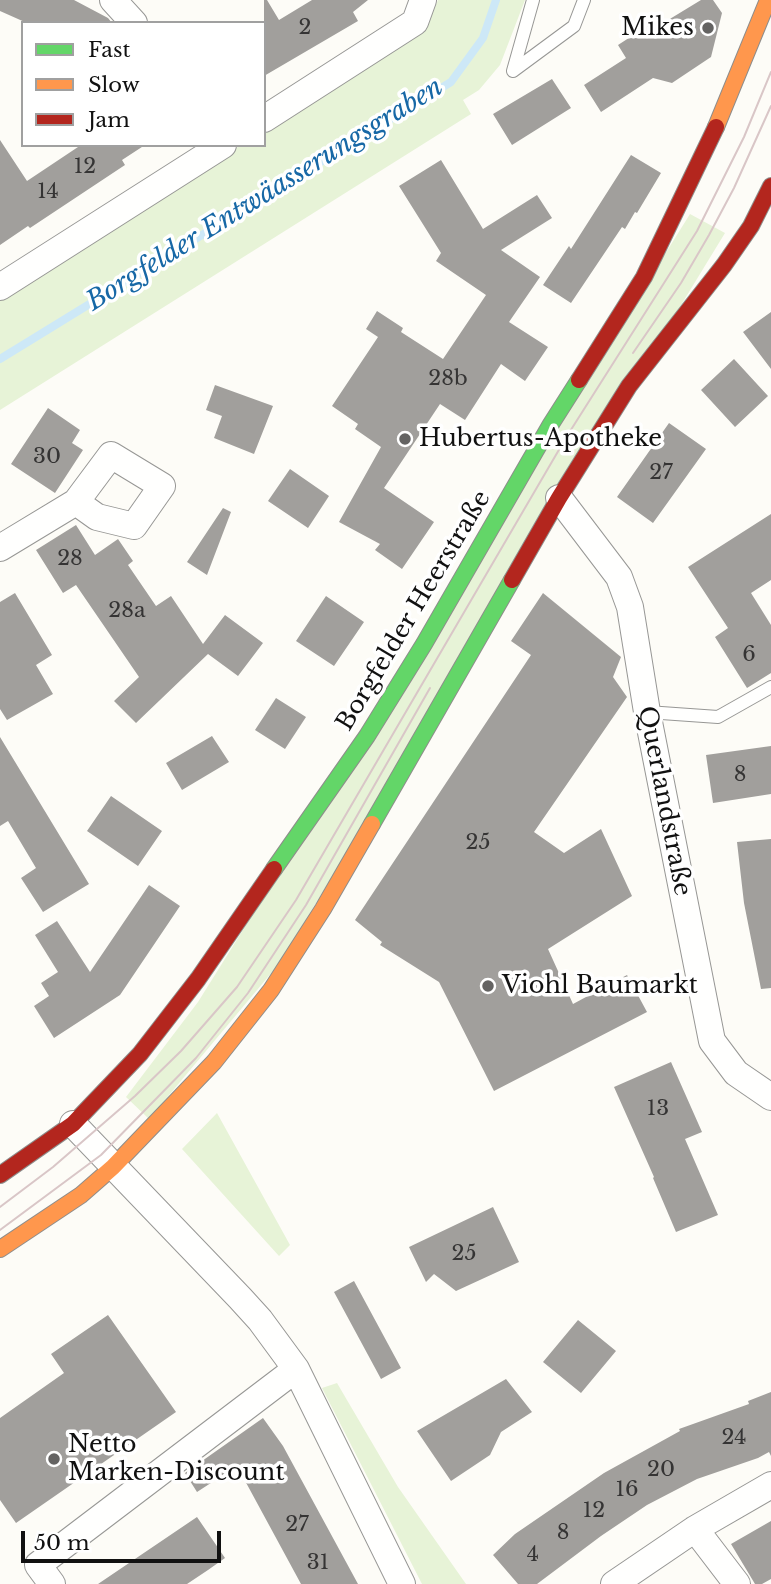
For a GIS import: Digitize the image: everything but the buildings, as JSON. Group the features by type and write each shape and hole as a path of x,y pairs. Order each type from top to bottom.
{"main road":[{"name":"Borgfelder Heerstraße","path":"0,1175 74,1124 140,1054 198,979 367,736 551,424 644,277 727,105 768,0"},
{"path":"0,1249 81,1195 113,1167 214,1062 271,990 323,909 559,498 629,387 751,226 771,186"}],"street":[{"path":"113,0 132,21"},
{"path":"266,118 415,23 423,0"},
{"path":"0,287 217,147"},
{"name":"Querlandstraße","path":"559,498 619,578 630,607 647,712 712,1041 736,1073 771,1097"},
{"path":"0,548 76,502"},
{"path":"74,1124 240,1298 296,1368 402,1584"},
{"path":"52,1584 38,1565 296,1368"},
{"path":"614,1584 695,1529 771,1485"},
{"path":"695,1529 737,1584"}],"lane":[{"path":"533,0 513,71 574,26 584,0"},
{"path":"647,712 718,717 771,687"}],"green space":[{"path":"438,0 525,0 500,65 479,90 463,100 471,114 0,410 0,296 238,147 266,147 266,130 424,31"},
{"path":"690,214 725,233 278,965 149,1119 126,1097 198,1002"},
{"path":"217,1113 290,1245 279,1256 182,1149"},
{"path":"337,1383 398,1487 466,1584 422,1584 322,1388"}],"waterway":[{"name":"Borgfelder Entwäasserungsgraben","path":"0,359 451,82 483,38 496,0"}],"tram line":[{"path":"0,1207 53,1167 135,1096 181,1051 237,987 296,900 567,436 697,231 744,137 771,72"},
{"path":"633,353 681,283 709,235 734,188 771,106"},
{"path":"0,1230 101,1155 196,1058 248,993 306,905 430,688"}],"traffic: fast":[{"path":"274,869 367,736 579,380"},
{"path":"372,824 512,580"}],"traffic: slow":[{"path":"716,127 768,0"},
{"path":"0,1249 81,1195 113,1167 214,1062 271,990 323,909 372,824"}],"traffic: jam":[{"path":"579,380 644,277 716,127"},
{"path":"512,580 559,498 629,386 724,265 751,226 771,186"},
{"path":"0,1175 73,1124 140,1054 198,979 274,869"}],"place":[{"name":"Mikes","path":"708,28"},
{"name":"Hubertus-Apotheke","path":"405,439"},
{"name":"Viohl Baumarkt","path":"488,986"},
{"name":"Netto Marken-Discount","path":"54,1459"}]}
